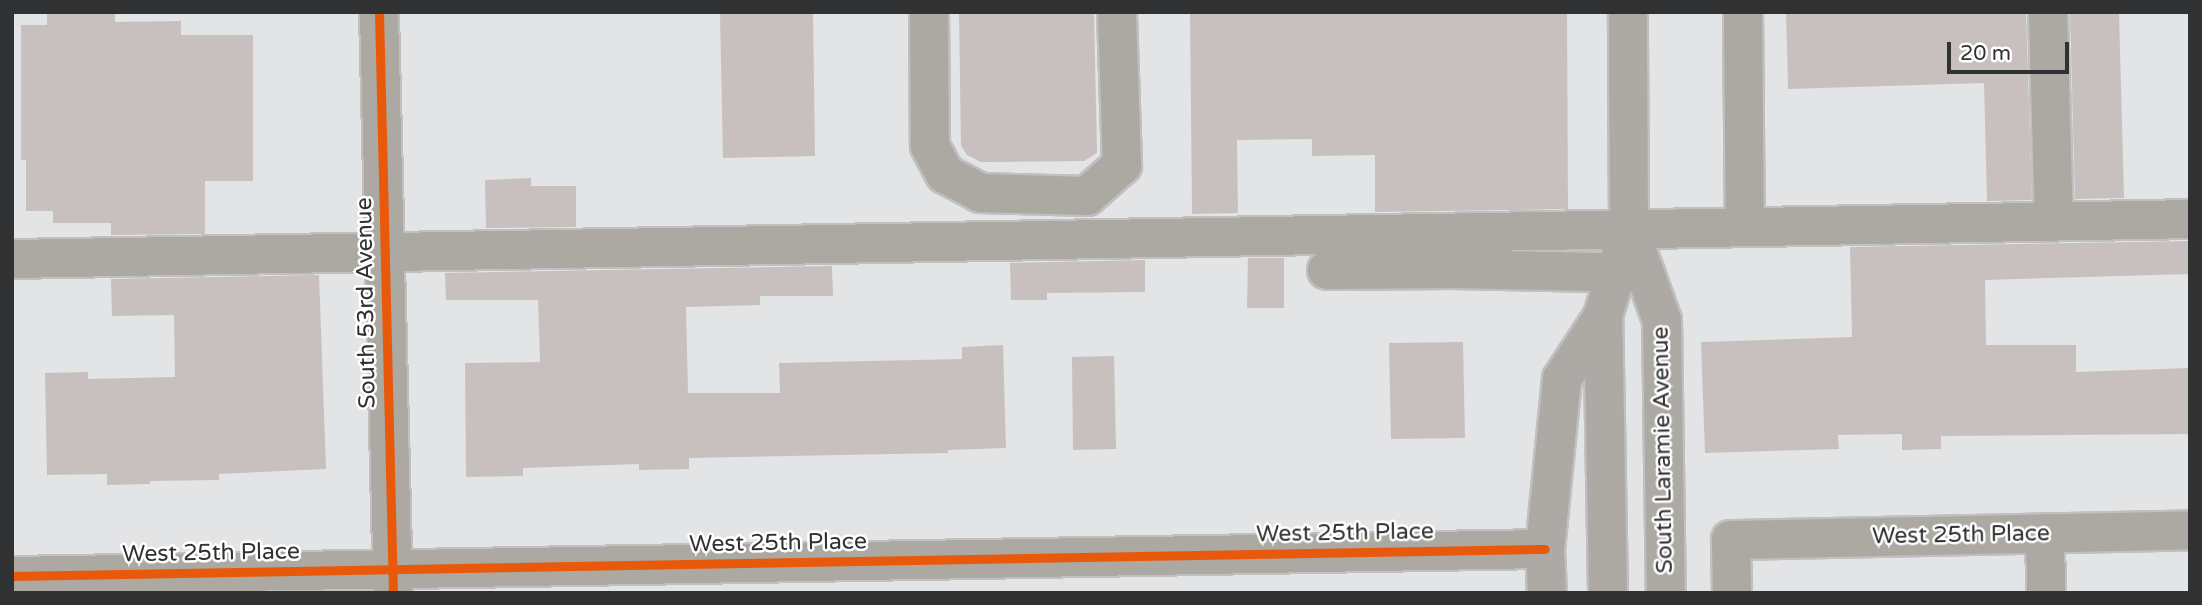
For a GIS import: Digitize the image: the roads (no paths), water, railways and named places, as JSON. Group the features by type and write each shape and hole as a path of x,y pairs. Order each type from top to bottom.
{"main road":[{"path":"1547,593 1545,549 1562,379 1631,273 1628,12"},
{"name":"South Laramie Avenue","path":"1631,273 1662,320 1666,593"},
{"path":"1603,316 1608,593"}],"street":[{"name":"South 53rd Avenue","path":"379,12 392,581"},
{"path":"929,12 930,146 945,174 980,193 1087,196 1122,165 1117,12"},
{"path":"1743,12 1745,227"},
{"path":"2048,12 2054,221"},
{"path":"12,259 2190,219"},
{"path":"1327,270 1631,273"},
{"name":"West 25th Place","path":"1732,593 1731,540 2190,530"},
{"path":"2045,533 2046,593"},
{"name":"West 25th Place","path":"12,576 392,581 1545,549"}]}
